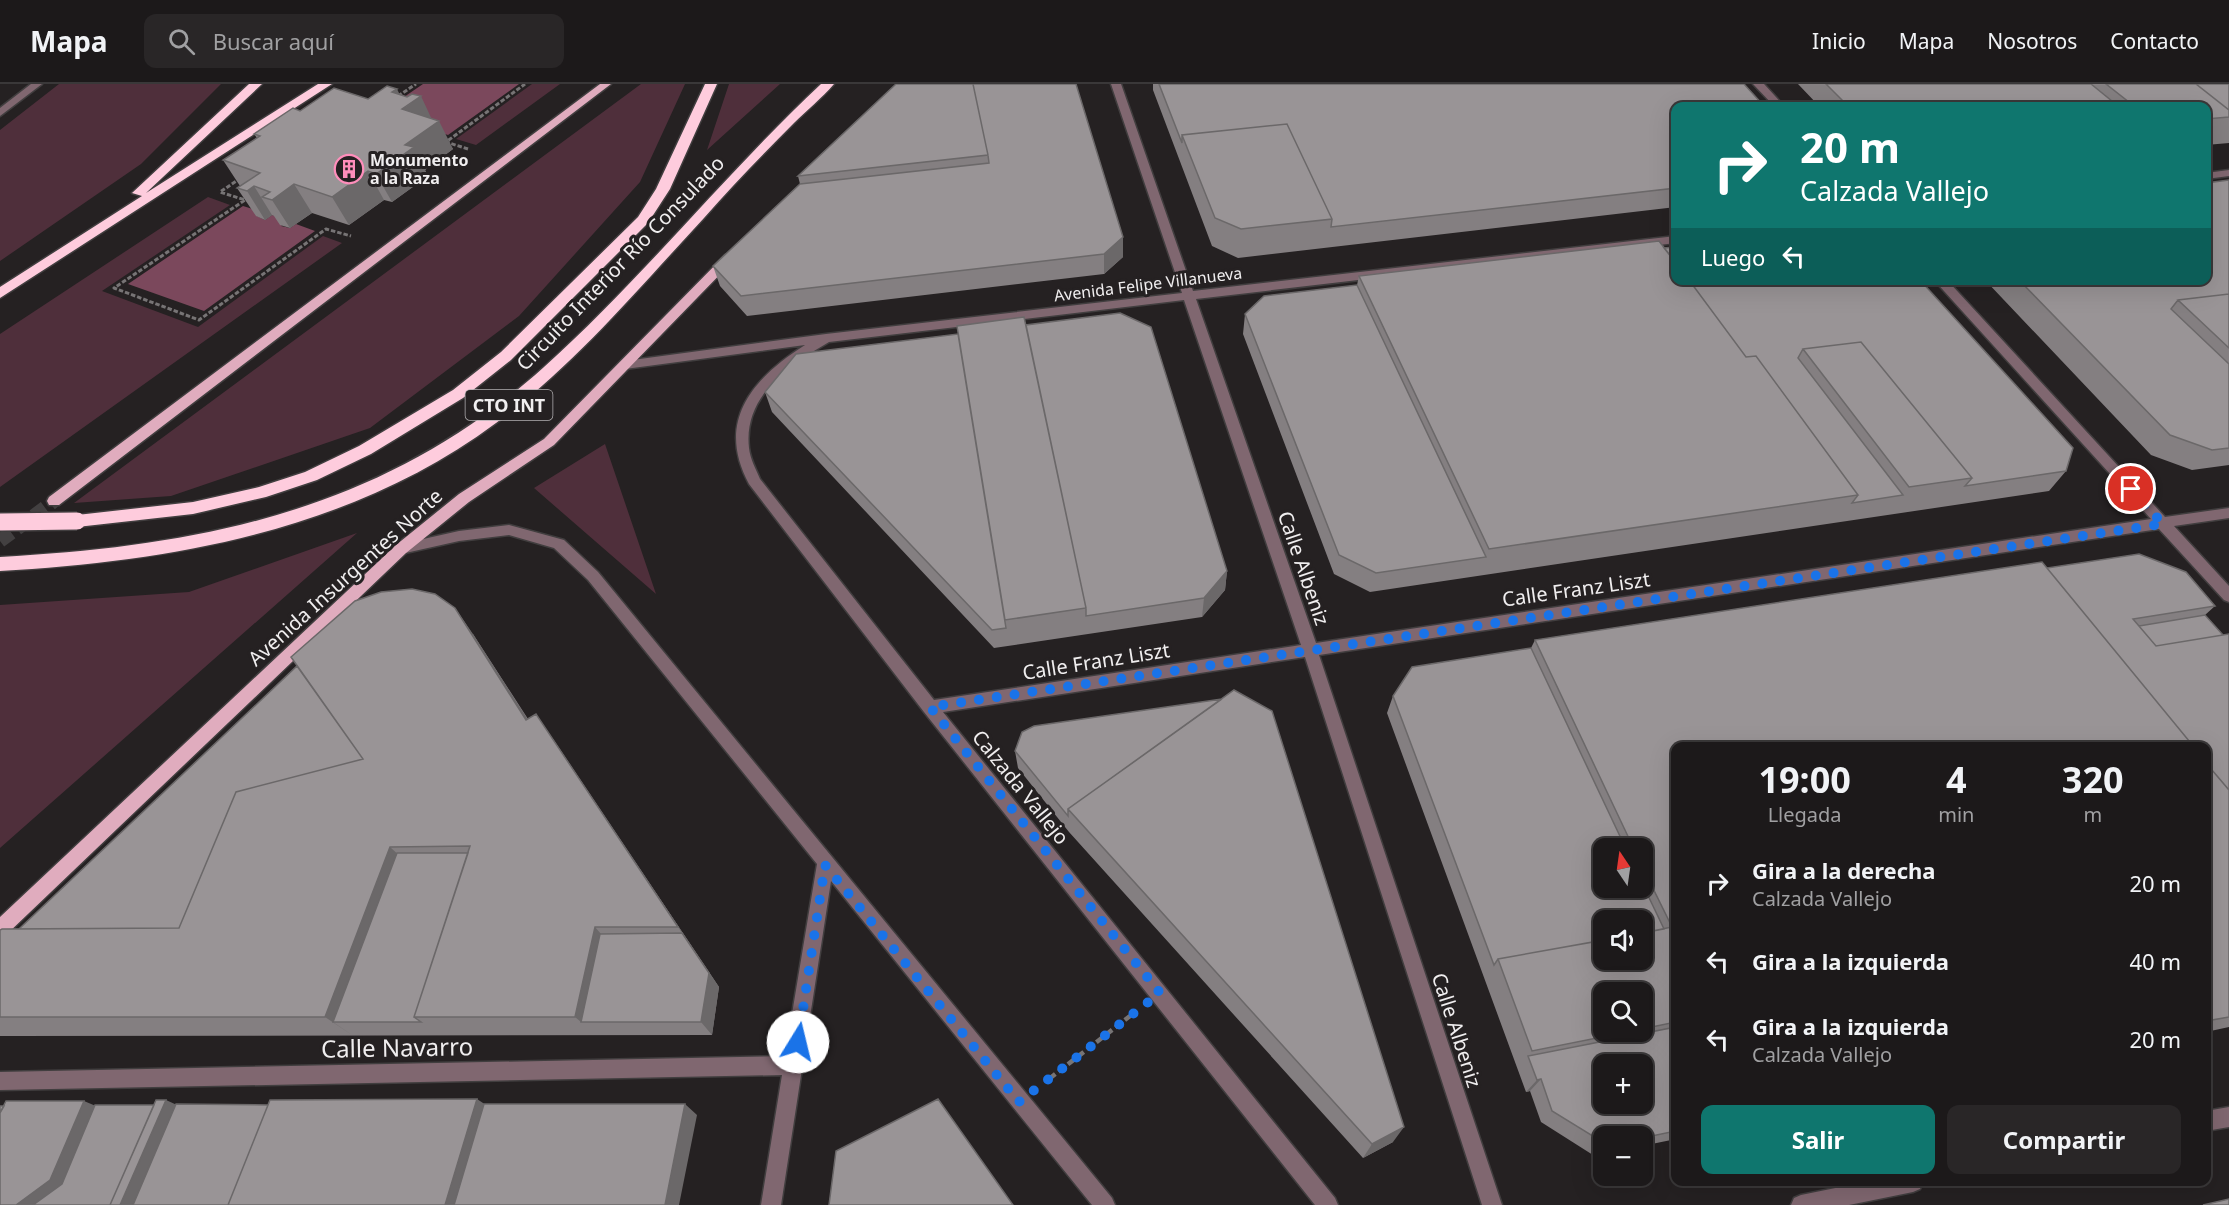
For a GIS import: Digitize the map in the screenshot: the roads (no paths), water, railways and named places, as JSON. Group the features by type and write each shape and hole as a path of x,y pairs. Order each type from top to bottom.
{"highway":[{"path":"102,226 256,84"},
{"path":"0,293 326,84"},
{"path":"0,522 77,521 193,508 260,493 311,476 365,450 458,394 506,356 643,220 663,189 711,84"},
{"name":"Circuito Interior Río Consulado","path":"0,564 99,559 190,546 259,530 333,504 393,476 448,446 502,411 549,371 773,134 828,84"}],"main road":[{"path":"54,501 606,84"},
{"name":"Avenida Insurgentes Norte","path":"0,929 401,549 464,498 549,442 741,246"}],"street":[{"path":"0,114 37,84"},
{"name":"Calle Albeniz","path":"1116,84 1310,649 1492,1205"},
{"path":"1758,84 1775,102"},
{"path":"2211,175 2229,173"},
{"name":"Avenida Felipe Villanueva","path":"625,365 826,338 1671,239"},
{"path":"1945,285 2229,596"},
{"name":"Calzada Vallejo","path":"826,338 783,364 762,384 746,410 742,447 754,481 930,707 1328,1205"},
{"name":"Calle Franz Liszt","path":"930,707 2229,513"},
{"path":"401,549 459,536 509,530 558,544 593,576 825,865 1104,1205"},
{"path":"771,1205 825,865"},
{"name":"Calle Navarro","path":"0,1081 795,1065"},
{"path":"2211,1120 2229,1117"},
{"path":"1801,1205 1893,1186"}],"tunnel":[{"path":"0,541 54,501"}],"place":[{"name":"Monumento a la Raza","path":"349,169"}]}
